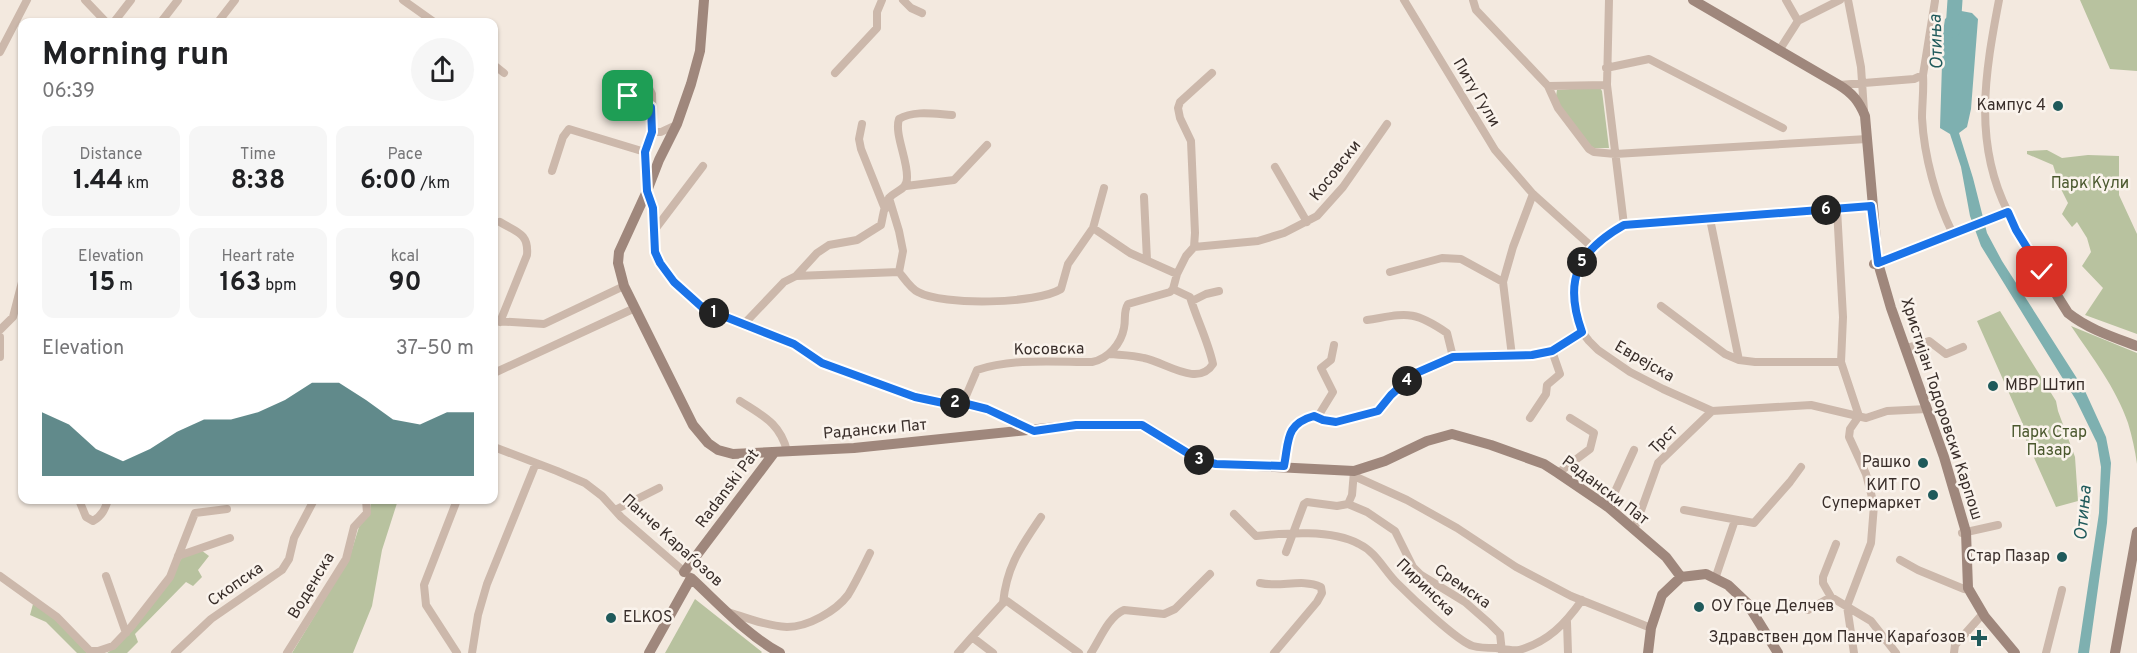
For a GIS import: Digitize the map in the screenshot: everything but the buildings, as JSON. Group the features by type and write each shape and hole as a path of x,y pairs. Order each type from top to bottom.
{"street":[{"path":"0,52 27,0"},
{"path":"85,0 102,18"},
{"path":"117,18 131,0"},
{"path":"164,18 178,0"},
{"path":"221,18 235,0"},
{"path":"403,0 428,18"},
{"name":"Радански Пат","path":"704,0 700,51 677,124 619,252 618,263 624,286 693,425 704,439 718,450 733,454 774,453 854,448 1076,425 1142,425 1199,460 1216,464 1284,466 1354,473 1427,441 1452,434 1502,448 1544,464 1608,507 1666,557 1681,577"},
{"path":"835,73 877,28 877,12 882,0"},
{"path":"903,0 910,8 922,13"},
{"name":"Питу Гули","path":"1404,0 1495,150 1533,194 1592,247"},
{"path":"1473,0 1476,10 1548,86 1558,108 1589,149 1594,152 1615,154 1865,139"},
{"path":"1609,0 1606,85 1624,225 1870,206"},
{"path":"1693,0 1850,92 1859,102 1864,116"},
{"path":"1786,0 1798,21"},
{"path":"1780,49 1798,21 1840,0"},
{"path":"1848,0 1861,67 1864,116"},
{"path":"1999,0 1987,59 1984,121 1993,176 2008,214 2068,313 2087,326 2137,346"},
{"path":"1935,1 1923,75 1922,118 1927,153 1939,200 1959,234"},
{"path":"1606,68 1649,59 1783,128"},
{"path":"498,68 504,73"},
{"path":"1173,289 1188,295 1192,302 1213,364 1206,373 1194,375 1144,358 1110,354 1124,331 1125,310 1128,304 1170,292 1186,256 1194,247 1195,204 1191,141 1180,118 1178,108 1180,102 1212,73"},
{"path":"629,74 638,77 648,86 652,94 652,132 645,152 647,191 653,208 655,252 674,282 703,308 794,344 822,363 915,397 948,404 963,403 987,409 1034,431"},
{"path":"1839,85 1914,79 1923,75"},
{"path":"1548,86 1606,85"},
{"path":"628,96 651,107"},
{"path":"906,186 905,155 897,126 899,119 904,116 923,114 952,116"},
{"name":"Христијан Тодоровски Карпош","path":"1864,116 1862,120 1877,266 1887,307 1944,458 1964,532 1968,588 1985,617 2015,653"},
{"path":"652,132 661,132 677,124"},
{"path":"862,124 859,139 861,150 885,209"},
{"name":"Косовски","path":"1194,247 1258,241 1284,233 1317,216 1343,187 1387,124"},
{"path":"552,171 562,137 569,129 645,152"},
{"path":"744,324 784,282 796,276 817,253 829,245 857,240 881,225 889,198 906,186 954,180 987,144"},
{"path":"653,232 703,166"},
{"path":"1275,167 1307,222"},
{"path":"899,272 917,292 956,301 1029,299 1053,293 1061,289 1068,264 1094,228 1104,188"},
{"path":"1512,356 1503,282 1513,247 1533,194"},
{"path":"1144,197 1147,260"},
{"path":"889,198 903,251 899,272"},
{"path":"1837,209 1843,317 1841,362 1859,416"},
{"path":"1877,266 2008,214"},
{"path":"1710,219 1739,360"},
{"path":"498,320 527,255 528,244 525,236 500,222"},
{"name":"Еврејска","path":"1624,225 1587,252 1573,290 1573,302 1582,332 1598,350 1630,372 1712,411 1811,405 1859,416"},
{"path":"1094,228 1130,253 1177,274"},
{"path":"1390,272 1442,258 1461,259 1503,282"},
{"name":"Христијан Тодоровски Карпош","path":"1877,266 1907,348 1924,407"},
{"path":"796,276 899,272"},
{"path":"498,322 544,324 624,286"},
{"path":"1192,302 1206,294 1219,291"},
{"path":"0,330 12,317 18,296"},
{"path":"1660,306 1725,354 1739,360 1841,362"},
{"path":"498,371 635,308"},
{"path":"1367,320 1411,314 1429,321 1447,333 1453,357"},
{"path":"1284,466 1292,428 1301,419 1314,416 1336,422 1378,411 1391,395 1414,374 1453,357 1532,355 1552,351 1582,332"},
{"path":"0,337 0,357"},
{"path":"1907,348 1929,341 1946,354 1963,347"},
{"path":"1317,418 1333,392 1321,368 1331,360 1334,345"},
{"path":"1530,418 1546,393 1547,384 1560,374 1552,351"},
{"name":"Косовска","path":"963,403 977,370 985,367 1027,363 1092,362 1101,361 1110,354"},
{"path":"740,401 775,424 784,438 787,451"},
{"path":"1859,416 1866,418 1887,411 1924,407"},
{"name":"Трст","path":"1634,530 1658,463 1712,411"},
{"path":"1854,653 1847,606 1871,543 1873,526 1872,495 1866,474 1849,437 1850,429 1859,416"},
{"path":"1558,473 1590,449 1594,433 1570,418"},
{"name":"Панче Караѓозов","path":"498,449 585,483 774,651"},
{"path":"1608,507 1634,450"},
{"name":"Radanski Pat","path":"649,653 687,575 774,453"},
{"path":"472,653 478,615 487,584 536,463"},
{"path":"1684,510 1754,523 1801,466"},
{"path":"1286,552 1304,504 1307,502 1337,507 1348,504 1352,495 1354,473 1457,528 1516,567 1582,600 1651,628"},
{"path":"615,510 659,488"},
{"path":"81,504 86,517 93,521 99,518 107,504"},
{"name":"Скопска","path":"175,653 211,619 282,570 289,558 294,538 312,504"},
{"name":"Воденска","path":"287,653 346,559 354,527 367,513 366,504"},
{"path":"454,504 423,585 426,605 457,653"},
{"name":"Сремска","path":"1348,504 1367,512 1395,531 1413,567 1465,602 1489,623 1500,634 1502,651"},
{"path":"0,576 57,617 90,651 98,651 113,646 126,633 170,578 195,513 227,509"},
{"name":"Пиринска","path":"1234,514 1256,536 1292,532 1343,538 1357,542 1369,550 1412,599 1458,639 1473,646 1502,651 1517,650 1551,635 1566,622 1582,600"},
{"path":"1003,603 1005,581 1016,555 1041,517"},
{"path":"1715,579 1735,520"},
{"path":"1964,532 1998,525"},
{"name":"Христијан Тодоровски Карпош","path":"1964,532 1964,589 1980,617 2010,653"},
{"path":"2115,653 2137,532"},
{"path":"178,556 230,538"},
{"path":"1836,544 1823,577 1823,583 1831,597 1871,621 1896,653"},
{"path":"727,611 767,624 790,627 821,617 836,609 848,594 870,554"},
{"path":"1900,560 1964,589"},
{"path":"1091,653 1119,612 1125,610 1164,614 1169,612 1175,609 1210,574"},
{"path":"1648,653 1651,628 1662,595 1681,577 1706,574 1728,585 1747,603 1778,653"},
{"path":"106,576 126,633"},
{"path":"1260,583 1270,586 1313,583 1320,586 1322,593 1274,653"},
{"path":"2046,653 2062,590"},
{"path":"1790,604 1808,610 1831,597"},
{"path":"958,653 1007,601 1079,653"},
{"path":"1954,653 1955,645 1980,617"},
{"path":"1566,622 1568,653"},
{"path":"972,637 993,653"}],"green space":[{"path":"2080,0 2137,0 2137,71 2110,69"},
{"path":"1596,87 1602,91 1609,148 1591,146 1561,107 1556,96 1557,90"},
{"name":"Парк Кули","path":"2047,150 2062,158 2088,155 2119,156 2119,195 2137,234 2137,334 2085,315 2103,288 2082,266 2091,252 2087,238 2077,222 2072,227 2062,214 2068,203 2053,165 2027,154 2027,151"},
{"name":"Парк Стар Пазар","path":"2000,311 2056,401 2075,457 2078,501 2056,507 2022,431 2025,429 1977,321"},
{"path":"2071,326 2137,353 2137,464 2128,423 2117,397"},
{"path":"371,504 397,504 382,550 372,606 353,653 292,653 349,559 359,527 370,511"},
{"path":"201,550 209,556 198,570 202,577 193,586 186,582 135,634 138,642 127,653 107,653 117,646 182,558"},
{"path":"695,599 762,652 665,653"},
{"path":"33,604 55,618 87,653 77,653 46,622 30,615"}],"water":[{"path":"1956,10 1972,13 1978,19 1971,109 1967,127 1959,133 1987,233 2002,261 2085,391 2106,437 2111,463 2107,523 2089,653 2078,653 2099,513 2101,467 2097,443 2076,400 1981,246 1970,216 1961,167 1950,134 1940,128 1943,32 1945,19"}],"waterway":[{"name":"Отиња","path":"1953,30 1955,0"}],"place":[{"name":"Кампус 4","path":"2058,106"},
{"name":"МВР Штип","path":"1993,386"},
{"name":"Рашко","path":"1923,463"},
{"name":"КИТ ГО Супермаркет","path":"1933,495"},
{"name":"Стар Пазар","path":"2062,557"},
{"name":"ОУ Гоце Делчев","path":"1699,607"},
{"name":"ELKOS","path":"611,618"},
{"name":"Здравствен дом Панче Караѓозов","path":"1979,638"}],"route":[{"path":"628,96 651,107 652,132 645,152 647,191 653,208 655,252 674,282 703,308 794,344 822,363 915,397 948,404 963,403 987,409 1034,431 1076,425 1142,425 1199,460 1216,464 1284,466 1292,428 1301,419 1314,416 1336,422 1378,411 1391,395 1414,374 1453,357 1532,355 1552,351 1582,332 1576,317 1573,290 1587,252 1609,233 1624,225 1871,206 1878,263 2008,212 2016,230 2042,272"}]}
